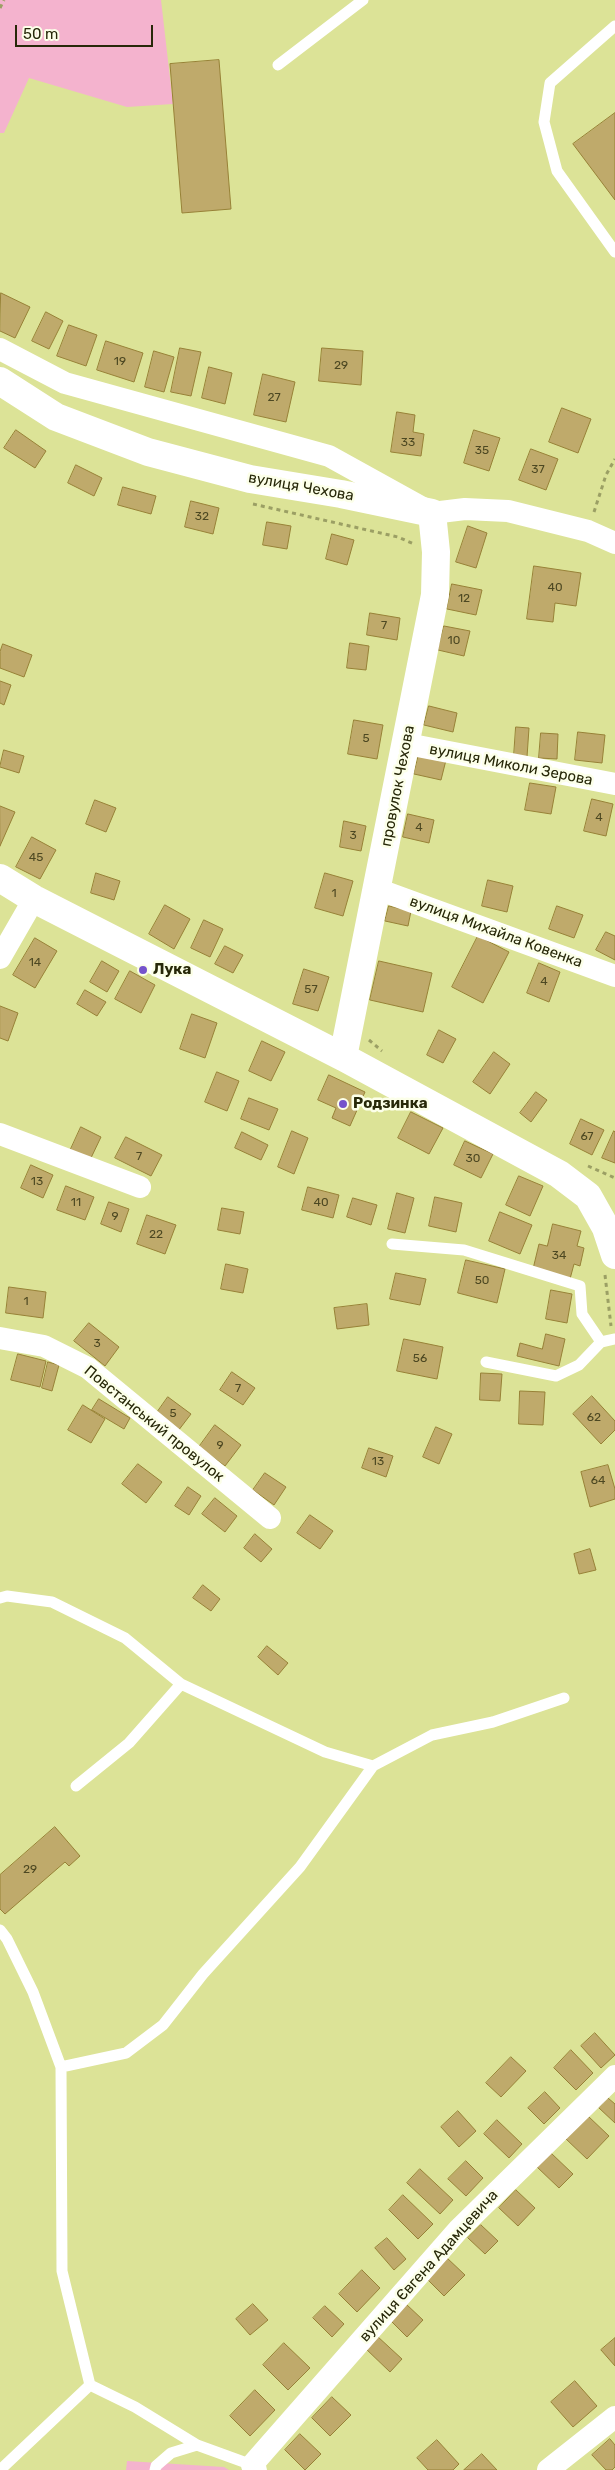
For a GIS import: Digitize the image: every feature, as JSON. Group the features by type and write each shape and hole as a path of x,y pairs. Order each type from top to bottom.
{"main road":[{"name":"вулиця Чехова","path":"0,381 56,417 148,452 250,479 341,494 432,513"},
{"name":"провулок Чехова","path":"343,1057 407,744 435,595 436,552 432,513"},
{"path":"0,878 34,899 343,1057 559,1174 588,1196 610,1230 615,1256"}],"street":[{"path":"0,349 65,383 329,456 432,513"},
{"name":"вулиця Чехова","path":"432,513 465,509 508,511 588,531 615,544"},
{"name":"вулиця Миколи Зерова","path":"407,744 615,784"},
{"name":"вулиця Михайла Ковенка","path":"377,889 615,976"},
{"path":"0,958 34,899"},
{"path":"0,1134 140,1187"},
{"name":"Повстанський провулок","path":"0,1338 44,1346 88,1368 270,1518"},
{"name":"вулиця Євгена Адамцевича","path":"254,2467 459,2229 615,2076"},
{"path":"548,2470 615,2417"}],"lane":[{"path":"278,65 363,0"},
{"path":"615,26 550,83 544,122 557,171 615,252"},
{"path":"392,1244 464,1250 580,1286 582,1314 601,1342"},
{"path":"486,1362 556,1376 579,1366 601,1342 615,1339"},
{"path":"0,1598 7,1596 52,1602 125,1638 180,1684 325,1752 373,1766"},
{"path":"76,1786 129,1742 180,1684"},
{"path":"61,2067 126,2053 163,2025 203,1974 300,1867 373,1766 432,1735 493,1722 564,1698"},
{"path":"0,1930 7,1938 33,1992 61,2067 62,2272 90,2385"},
{"path":"90,2385 135,2407 197,2445 254,2467"},
{"path":"0,2470 90,2385"},
{"path":"155,2470 156,2466 170,2453 197,2445"}],"path":[{"path":"0,8 4,0"},
{"path":"588,531 606,475 615,459"}],"shaded area":[{"path":"0,0 161,0 173,104 127,107 29,78 4,133 0,133"},
{"path":"127,2461 224,2467 229,2470 126,2470"}],"building":[{"path":"219,60 231,209 182,213 170,64"},
{"path":"615,113 615,200 573,144"},
{"path":"1,293 30,307 15,338 0,331"},
{"path":"46,312 63,321 49,349 32,341"},
{"path":"69,325 97,335 86,366 57,356"},
{"path":"106,341 143,353 134,382 97,370"},
{"path":"180,348 201,352 191,396 171,392"},
{"path":"322,348 363,351 361,385 319,381"},
{"path":"154,351 174,357 164,392 145,387"},
{"path":"209,367 232,373 225,404 202,398"},
{"path":"263,374 295,382 286,422 254,415"},
{"path":"562,408 591,419 578,453 549,442"},
{"path":"397,412 415,415 413,432 424,434 421,456 391,452"},
{"path":"16,430 46,451 35,468 4,448"},
{"path":"474,430 500,438 489,471 464,463"},
{"path":"531,449 558,459 546,490 519,480"},
{"path":"76,465 102,478 94,496 68,483"},
{"path":"123,487 156,496 151,514 118,505"},
{"path":"191,501 219,508 213,534 185,527"},
{"path":"267,522 291,526 287,549 263,545"},
{"path":"468,526 487,533 476,568 456,562"},
{"path":"332,534 354,540 347,565 326,559"},
{"path":"534,566 581,573 576,606 555,603 553,622 527,619"},
{"path":"452,584 482,590 476,615 447,609"},
{"path":"370,613 400,618 397,640 367,635"},
{"path":"444,626 470,631 464,656 438,650"},
{"path":"350,643 369,646 366,670 347,668"},
{"path":"3,644 32,655 24,677 0,668 0,652"},
{"path":"0,681 11,685 4,705 0,703"},
{"path":"429,706 457,713 453,732 424,725"},
{"path":"354,720 383,725 377,759 348,754"},
{"path":"516,727 529,728 527,757 514,756"},
{"path":"578,732 605,735 602,763 575,760"},
{"path":"541,733 558,734 557,759 539,758"},
{"path":"4,750 24,756 19,773 0,767"},
{"path":"419,754 446,760 441,780 414,774"},
{"path":"530,783 556,787 551,814 525,810"},
{"path":"592,799 613,804 606,836 584,831"},
{"path":"95,800 116,808 106,832 86,824"},
{"path":"0,806 15,812 0,846"},
{"path":"408,814 434,820 429,843 403,837"},
{"path":"344,821 366,826 361,851 340,847"},
{"path":"32,837 56,850 40,879 16,867"},
{"path":"96,873 120,881 114,900 91,893"},
{"path":"325,873 353,881 343,916 315,908"},
{"path":"488,880 513,886 507,912 482,906"},
{"path":"165,905 190,919 174,949 149,934"},
{"path":"389,906 411,911 408,926 385,921"},
{"path":"557,906 583,915 574,938 549,929"},
{"path":"204,920 223,929 210,957 191,948"},
{"path":"606,932 615,936 615,960 596,950"},
{"path":"478,936 509,952 483,1003 452,987"},
{"path":"35,938 57,951 35,988 13,975"},
{"path":"225,946 243,955 233,973 215,964"},
{"path":"102,961 119,971 107,992 90,982"},
{"path":"379,961 432,973 423,1012 370,1000"},
{"path":"539,963 560,972 549,1002 527,993"},
{"path":"304,969 329,977 318,1011 293,1004"},
{"path":"130,971 155,985 141,1013 115,999"},
{"path":"85,990 106,1002 97,1016 77,1004"},
{"path":"0,1006 18,1013 8,1041 0,1038"},
{"path":"192,1014 217,1023 205,1058 180,1049"},
{"path":"439,1030 456,1039 443,1063 427,1055"},
{"path":"262,1041 285,1052 271,1081 249,1071"},
{"path":"494,1052 510,1064 490,1094 473,1082"},
{"path":"217,1072 239,1081 227,1111 205,1102"},
{"name":"Родзинка","path":"329,1075 365,1092 350,1126 332,1118 336,1108 318,1100"},
{"path":"536,1092 547,1100 531,1122 520,1113"},
{"path":"249,1098 278,1109 269,1130 241,1119"},
{"path":"411,1112 443,1128 429,1154 398,1138"},
{"path":"581,1119 604,1130 592,1155 570,1144"},
{"path":"81,1127 101,1137 90,1160 70,1151"},
{"path":"292,1131 308,1138 294,1174 278,1167"},
{"path":"242,1132 268,1145 261,1160 235,1148"},
{"path":"615,1132 615,1163 602,1158"},
{"path":"126,1137 162,1155 151,1176 115,1158"},
{"path":"465,1141 493,1154 481,1178 454,1165"},
{"path":"31,1165 53,1175 43,1198 21,1188"},
{"path":"519,1176 543,1186 530,1216 506,1205"},
{"path":"66,1186 94,1197 85,1220 57,1210"},
{"path":"308,1187 339,1195 333,1218 302,1210"},
{"path":"397,1193 414,1198 405,1233 388,1229"},
{"path":"435,1197 462,1203 456,1232 429,1226"},
{"path":"353,1198 377,1205 371,1225 347,1217"},
{"path":"109,1202 129,1209 121,1232 101,1224"},
{"path":"222,1208 244,1212 240,1234 218,1230"},
{"path":"500,1212 532,1225 520,1254 489,1241"},
{"path":"147,1215 176,1225 165,1254 137,1244"},
{"path":"553,1224 581,1231 577,1246 584,1248 580,1266 574,1264 570,1279 533,1269 539,1244 547,1246"},
{"path":"466,1260 505,1269 497,1303 458,1293"},
{"path":"226,1264 248,1269 243,1293 221,1289"},
{"path":"396,1273 426,1279 420,1305 390,1299"},
{"path":"9,1287 46,1292 43,1318 6,1313"},
{"path":"551,1290 572,1294 567,1323 546,1319"},
{"path":"367,1304 369,1325 337,1329 334,1308"},
{"path":"89,1323 119,1347 105,1366 74,1341"},
{"path":"546,1334 565,1339 559,1366 517,1356 520,1343 542,1349"},
{"path":"404,1339 443,1347 437,1379 397,1371"},
{"path":"18,1354 46,1361 40,1387 11,1380"},
{"path":"48,1362 59,1365 52,1391 42,1388"},
{"path":"232,1372 255,1388 243,1405 220,1390"},
{"path":"481,1373 502,1374 500,1401 480,1400"},
{"path":"520,1391 545,1392 543,1425 519,1424"},
{"path":"592,1396 615,1421 615,1430 601,1444 573,1414"},
{"path":"168,1397 191,1414 178,1431 156,1414"},
{"path":"99,1399 130,1418 124,1429 92,1410"},
{"path":"83,1405 105,1419 91,1443 68,1430"},
{"path":"215,1425 241,1445 225,1466 199,1447"},
{"path":"436,1427 452,1434 439,1464 423,1457"},
{"path":"369,1448 393,1456 386,1477 362,1468"},
{"path":"138,1464 162,1482 146,1503 122,1484"},
{"path":"608,1465 615,1489 615,1499 590,1507 581,1472"},
{"path":"265,1473 286,1487 274,1505 253,1490"},
{"path":"188,1487 201,1496 189,1515 175,1506"},
{"path":"215,1498 237,1516 225,1532 202,1514"},
{"path":"310,1515 333,1531 320,1549 297,1533"},
{"path":"255,1534 272,1549 261,1562 244,1548"},
{"path":"590,1549 596,1570 579,1574 574,1554"},
{"path":"203,1585 220,1599 211,1611 193,1598"},
{"path":"267,1646 288,1663 278,1675 258,1657"},
{"path":"55,1827 80,1856 69,1866 65,1862 5,1914 0,1909 0,1875"},
{"path":"595,2033 615,2055 601,2068 581,2046"},
{"path":"571,2050 593,2073 576,2090 554,2068"},
{"path":"511,2057 526,2071 501,2097 486,2083"},
{"path":"545,2092 560,2108 544,2124 528,2108"},
{"path":"608,2098 615,2104 615,2123 599,2108"},
{"path":"458,2111 476,2131 459,2147 441,2127"},
{"path":"588,2116 609,2136 587,2159 566,2139"},
{"path":"497,2120 522,2144 509,2158 484,2134"},
{"path":"551,2153 573,2174 559,2188 537,2167"},
{"path":"466,2161 483,2178 466,2196 448,2179"},
{"path":"420,2169 453,2200 440,2214 407,2183"},
{"path":"516,2190 535,2208 518,2226 499,2208"},
{"path":"403,2195 433,2224 418,2239 389,2210"},
{"path":"481,2225 498,2241 485,2254 468,2238"},
{"path":"387,2238 406,2259 394,2270 375,2248"},
{"path":"446,2257 465,2275 444,2296 426,2278"},
{"path":"362,2270 380,2288 357,2312 339,2294"},
{"path":"253,2304 268,2320 250,2335 236,2319"},
{"path":"406,2304 423,2320 407,2337 390,2320"},
{"path":"325,2306 344,2324 332,2337 313,2318"},
{"path":"377,2336 402,2359 390,2372 365,2348"},
{"path":"615,2338 615,2366 601,2350"},
{"path":"284,2343 310,2368 288,2390 263,2365"},
{"path":"575,2381 597,2406 573,2427 551,2402"},
{"path":"255,2390 275,2410 250,2436 230,2416"},
{"path":"332,2397 351,2415 330,2436 312,2418"},
{"path":"300,2434 321,2454 305,2470 285,2450"},
{"path":"610,2439 615,2445 615,2467 612,2470 606,2470 592,2455"},
{"path":"437,2440 459,2464 453,2470 428,2470 417,2458"},
{"path":"482,2454 497,2470 464,2470"}],"place":[{"name":"Лука","path":"143,970"},
{"name":"Родзинка","path":"343,1104"}]}
